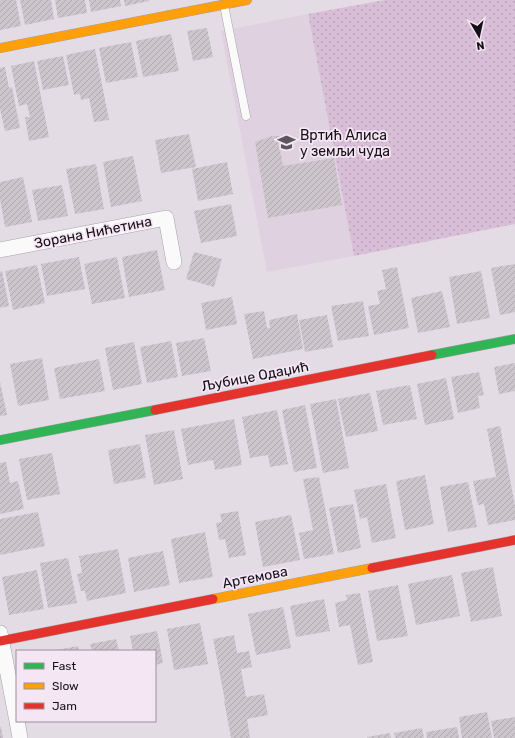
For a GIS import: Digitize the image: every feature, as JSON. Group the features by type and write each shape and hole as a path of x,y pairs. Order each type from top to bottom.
{"street":[{"path":"0,48 247,0"},
{"name":"Зорана Нићетина","path":"0,250 166,218 174,262"},
{"name":"Љубице Одаџић","path":"0,440 515,339"},
{"name":"Артемова","path":"0,638 515,540"},
{"path":"0,638 16,716"},
{"path":"17,722 20,738"}],"lane":[{"path":"224,4 246,116"}],"shaded area":[{"path":"385,0 515,0 515,224 354,256 308,14"},
{"name":"Вртић Алиса у земљи чуда","path":"308,14 354,256 267,272 221,31"}],"building":[{"path":"0,0 16,0 21,26 0,30"},
{"path":"20,0 51,0 54,19 25,25"},
{"path":"55,0 85,0 87,13 58,18"},
{"path":"89,0 120,0 121,6 91,12"},
{"path":"124,0 149,0 149,1 125,6"},
{"path":"207,28 213,57 193,61 187,31"},
{"path":"171,34 179,71 143,77 136,41"},
{"path":"131,42 138,77 106,83 99,48"},
{"path":"95,49 109,120 94,122 89,98 81,100 80,94 74,95 66,55"},
{"path":"63,56 69,85 43,90 37,61"},
{"path":"34,61 49,137 29,141 25,117 30,117 27,104 19,106 11,66"},
{"path":"5,67 9,88 12,87 20,128 5,131 0,109 0,68"},
{"path":"189,134 196,167 161,173 155,140"},
{"path":"272,136 290,136 293,150 280,150 283,166 334,158 342,205 268,218 255,142"},
{"path":"133,156 142,201 111,207 103,162"},
{"path":"227,162 233,194 198,201 192,169"},
{"path":"96,164 104,209 75,214 66,169"},
{"path":"23,177 32,222 5,227 0,199 0,182"},
{"path":"62,185 68,216 38,221 32,190"},
{"path":"231,204 237,236 201,243 194,211"},
{"path":"157,250 165,290 129,297 122,257"},
{"path":"194,252 222,259 214,287 186,279"},
{"path":"79,257 85,289 47,296 41,264"},
{"path":"117,257 125,298 92,304 84,264"},
{"path":"515,264 515,312 500,315 491,268"},
{"path":"37,265 45,303 13,310 5,271"},
{"path":"397,267 409,328 374,335 368,306 380,304 377,291 386,289 382,270"},
{"path":"2,271 9,306 0,308 0,272"},
{"path":"481,271 490,318 457,324 449,277"},
{"path":"442,291 450,327 418,333 411,298"},
{"path":"232,297 237,324 206,330 201,303"},
{"path":"363,301 369,336 338,341 331,306"},
{"path":"264,311 267,328 270,328 269,320 297,314 303,349 253,359 244,314"},
{"path":"327,315 333,347 305,352 299,320"},
{"path":"204,338 211,371 182,376 176,343"},
{"path":"171,341 178,377 147,383 140,347"},
{"path":"134,342 142,384 113,390 105,348"},
{"path":"42,358 49,400 18,406 10,364"},
{"path":"99,359 105,391 60,399 54,368"},
{"path":"515,363 515,391 499,394 494,367"},
{"path":"479,372 484,395 478,396 480,408 458,413 451,377"},
{"path":"446,378 454,419 425,425 417,384"},
{"path":"0,382 7,415 0,416"},
{"path":"410,385 417,419 383,425 376,391"},
{"path":"370,393 378,431 346,437 338,399"},
{"path":"336,399 349,468 323,473 310,404"},
{"path":"305,405 317,468 294,472 282,410"},
{"path":"277,410 288,464 270,467 268,455 250,458 242,417"},
{"path":"234,419 242,465 215,470 213,460 188,465 181,429"},
{"path":"500,426 515,506 515,520 488,525 484,504 478,505 473,481 496,477 487,429"},
{"path":"174,430 183,479 154,485 145,435"},
{"path":"140,444 146,478 114,484 108,450"},
{"path":"52,453 60,494 27,500 19,459"},
{"path":"6,462 10,483 18,481 24,509 0,514 0,463"},
{"path":"425,475 434,524 405,530 396,481"},
{"path":"319,477 334,554 304,559 299,533 313,530 303,479"},
{"path":"468,482 477,527 448,532 440,487"},
{"path":"386,484 396,538 372,543 367,517 360,519 354,490"},
{"path":"353,504 361,548 338,553 329,508"},
{"path":"238,511 246,555 229,558 225,539 219,540 216,523 222,522 220,514"},
{"path":"38,512 45,546 0,555 0,519"},
{"path":"291,515 300,560 263,567 255,522"},
{"path":"205,532 213,577 179,583 171,539"},
{"path":"118,549 126,593 87,601 85,591 81,591 77,574 82,573 79,556"},
{"path":"163,551 170,585 134,592 128,558"},
{"path":"68,558 77,603 48,608 40,563"},
{"path":"493,567 502,616 471,622 461,573"},
{"path":"37,570 44,609 9,615 2,577"},
{"path":"452,575 460,616 416,625 408,584"},
{"path":"398,585 408,636 377,641 368,591"},
{"path":"360,593 373,662 358,665 350,625 339,627 335,603 347,600 346,595"},
{"path":"324,599 330,631 296,637 290,606"},
{"path":"283,607 291,648 256,655 248,614"},
{"path":"200,623 208,664 174,670 167,629"},
{"path":"157,631 163,663 156,665 156,650 133,650 130,636"},
{"path":"234,635 237,653 249,651 252,667 241,669 246,697 264,694 268,715 247,719 250,738 231,738 213,639"},
{"path":"116,639 119,650 92,650 90,644"},
{"path":"78,646 79,650 57,650"},
{"path":"487,712 492,738 462,738 459,717"},
{"path":"515,717 515,738 494,738 491,721"},
{"path":"1,727 3,738 0,738"},
{"path":"457,727 459,738 427,738 426,732"},
{"path":"422,728 424,738 395,738 394,733"},
{"path":"390,733 391,738 367,738 367,737"}],"traffic: fast":[{"path":"432,355 515,339"},
{"path":"0,440 155,410"}],"traffic: slow":[{"path":"0,48 247,0"},
{"path":"213,599 372,568"}],"traffic: jam":[{"path":"155,410 432,355"},
{"path":"372,568 515,540"},
{"path":"0,641 213,599"}],"place":[{"name":"Вртић Алиса у земљи чуда","path":"287,143"}]}
